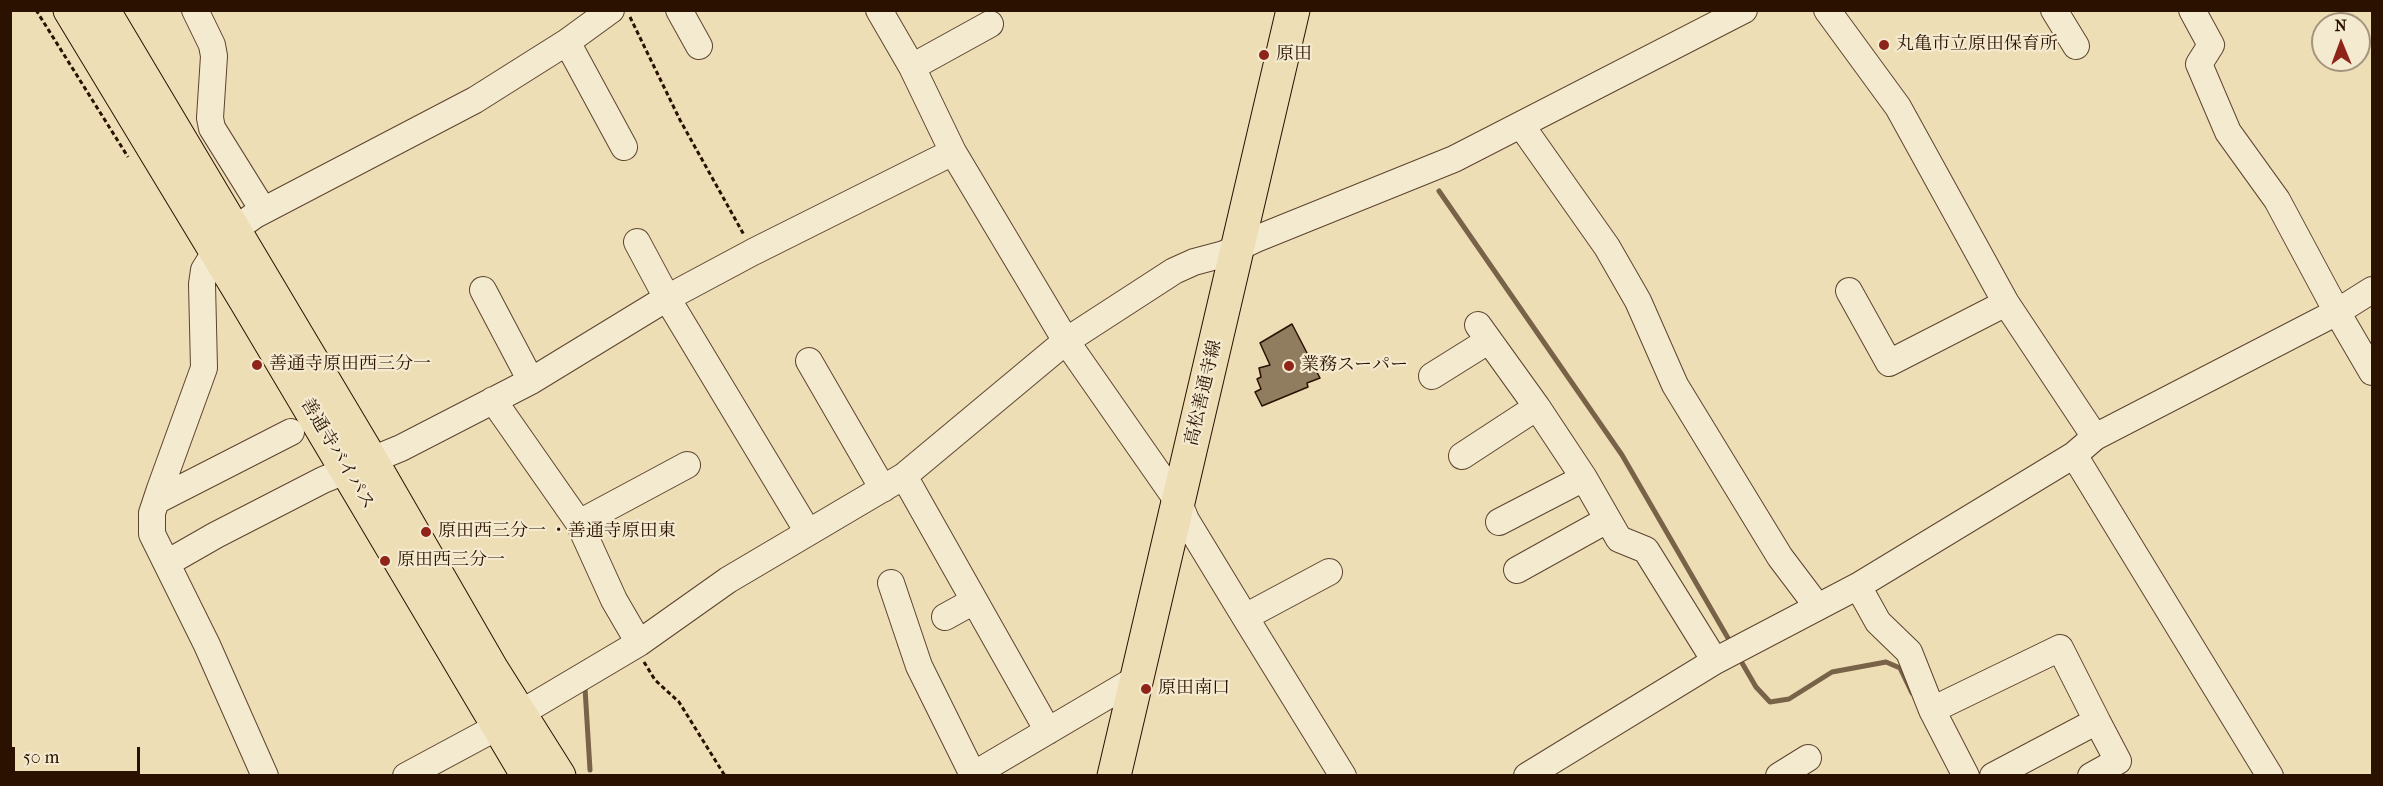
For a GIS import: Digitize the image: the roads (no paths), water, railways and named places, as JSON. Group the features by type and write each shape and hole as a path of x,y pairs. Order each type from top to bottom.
{"main road":[{"name":"善通寺バイパス","path":"70,10 225,240"},
{"name":"善通寺バイパス","path":"103,10 225,240 359,466 510,719 559,776"},
{"name":"高松善通寺線","path":"1114,776 1293,10"},
{"name":"善通寺バイパス","path":"510,719 528,776"}],"street":[{"path":"195,10 212,45 214,56 210,118 212,128 263,210"},
{"path":"265,776 207,645 152,534 152,513 204,368 202,284 204,270 225,240 263,210 475,100 567,42 611,10"},
{"path":"679,10 699,46"},
{"path":"879,10 912,67 953,152 1066,341 1179,503 1186,520 1343,776"},
{"path":"406,776 510,719 637,644 728,580 893,483 1066,341 1174,271 1238,248 1454,159 1744,10"},
{"path":"1827,10 1898,107 2006,303 2095,437"},
{"path":"2054,10 2076,46"},
{"path":"2192,10 2211,45 2199,64 2228,132 2277,200 2337,312 2373,372"},
{"path":"912,67 990,24"},
{"path":"567,42 624,147"},
{"path":"1521,125 1607,247 1638,301 1675,385 1780,557 1817,606"},
{"path":"166,563 323,480 401,448 531,381 667,298 753,252 953,152"},
{"path":"637,242 667,298 808,532"},
{"path":"1527,776 1715,661 1858,586 2074,455 2095,437 2337,312 2373,290"},
{"path":"483,291 531,381"},
{"path":"1849,291 1889,363 2006,303"},
{"path":"1432,376 1483,333 1537,407 1584,478 1619,538 1646,550 1715,661"},
{"path":"808,361 974,601 1048,731"},
{"path":"493,400 579,523 637,644"},
{"path":"1462,456 1537,407"},
{"path":"156,501 291,432"},
{"path":"2074,455 2270,776"},
{"path":"579,523 687,465"},
{"path":"1499,522 1584,478"},
{"path":"1516,570 1607,520"},
{"path":"1245,617 1329,572"},
{"path":"891,583 919,666 973,775 1136,679"},
{"path":"1858,586 1878,622 1909,652 1932,710 1966,776"},
{"path":"945,617 974,601"},
{"path":"1932,710 2060,648 2118,761 2091,776"},
{"path":"1993,776 2097,721"},
{"path":"1779,776 1809,758"}],"waterway":[{"path":"1439,191 1622,455 1732,645"},
{"path":"1738,656 1756,687 1770,702 1789,699 1832,672 1886,662 1900,668 1912,693"},
{"path":"585,688 590,770"}],"place":[{"name":"丸亀市立原田保育所","path":"1884,45"},
{"name":"原田","path":"1264,55"},
{"name":"善通寺原田西三分一","path":"257,365"},
{"name":"業務スーパー","path":"1289,366"},
{"name":"原田西三分一 ・善通寺原田東","path":"426,532"},
{"name":"原田西三分一","path":"385,561"},
{"name":"原田南口","path":"1146,689"}]}
